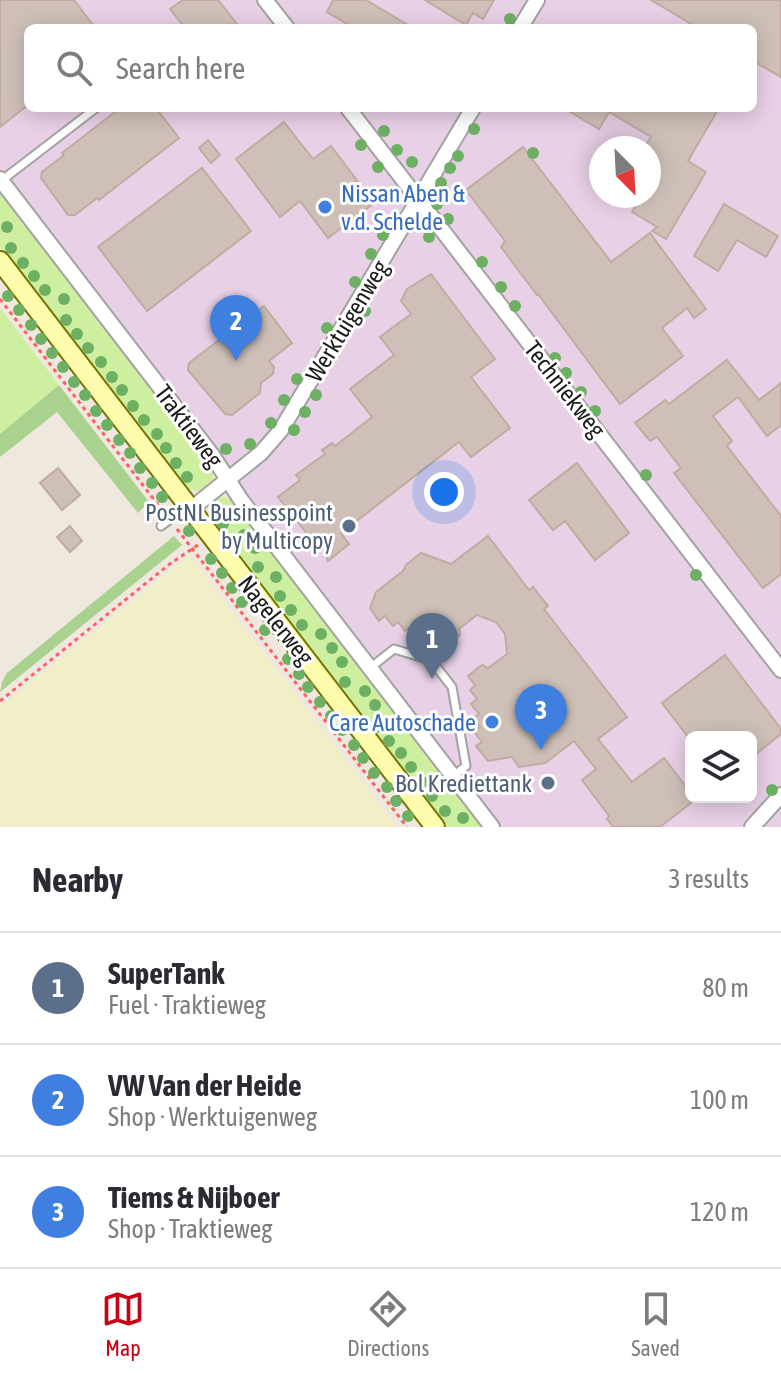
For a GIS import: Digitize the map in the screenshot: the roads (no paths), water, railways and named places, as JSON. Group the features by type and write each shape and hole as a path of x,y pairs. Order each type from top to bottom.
{"main road":[{"name":"Nagelerweg","path":"0,261 435,827"}],"street":[{"path":"265,0 284,24"},
{"path":"522,24 537,0"},
{"name":"Techniekweg","path":"351,112 781,670"},
{"name":"Werktuigenweg","path":"191,509 261,453 281,430 471,112"},
{"name":"Traktieweg","path":"1,180 60,250 212,455 245,507 492,827"},
{"path":"752,827 781,795"}],"lane":[{"path":"1,180 91,112"},
{"path":"161,526 181,511 191,509"},
{"path":"370,668 394,649 431,660 452,687 466,766 453,776"}],"place":[{"name":"Nissan Aben & v.d. Schelde","path":"325,207"},
{"name":"VW Van der Heide","path":"236,361"},
{"name":"PostNL Businesspoint by Multicopy","path":"349,526"},
{"name":"SuperTank","path":"432,679"},
{"name":"Care Autoschade","path":"492,722"},
{"name":"Tiems & Nijboer","path":"541,750"},
{"name":"Bol Krediettank","path":"548,783"}]}
